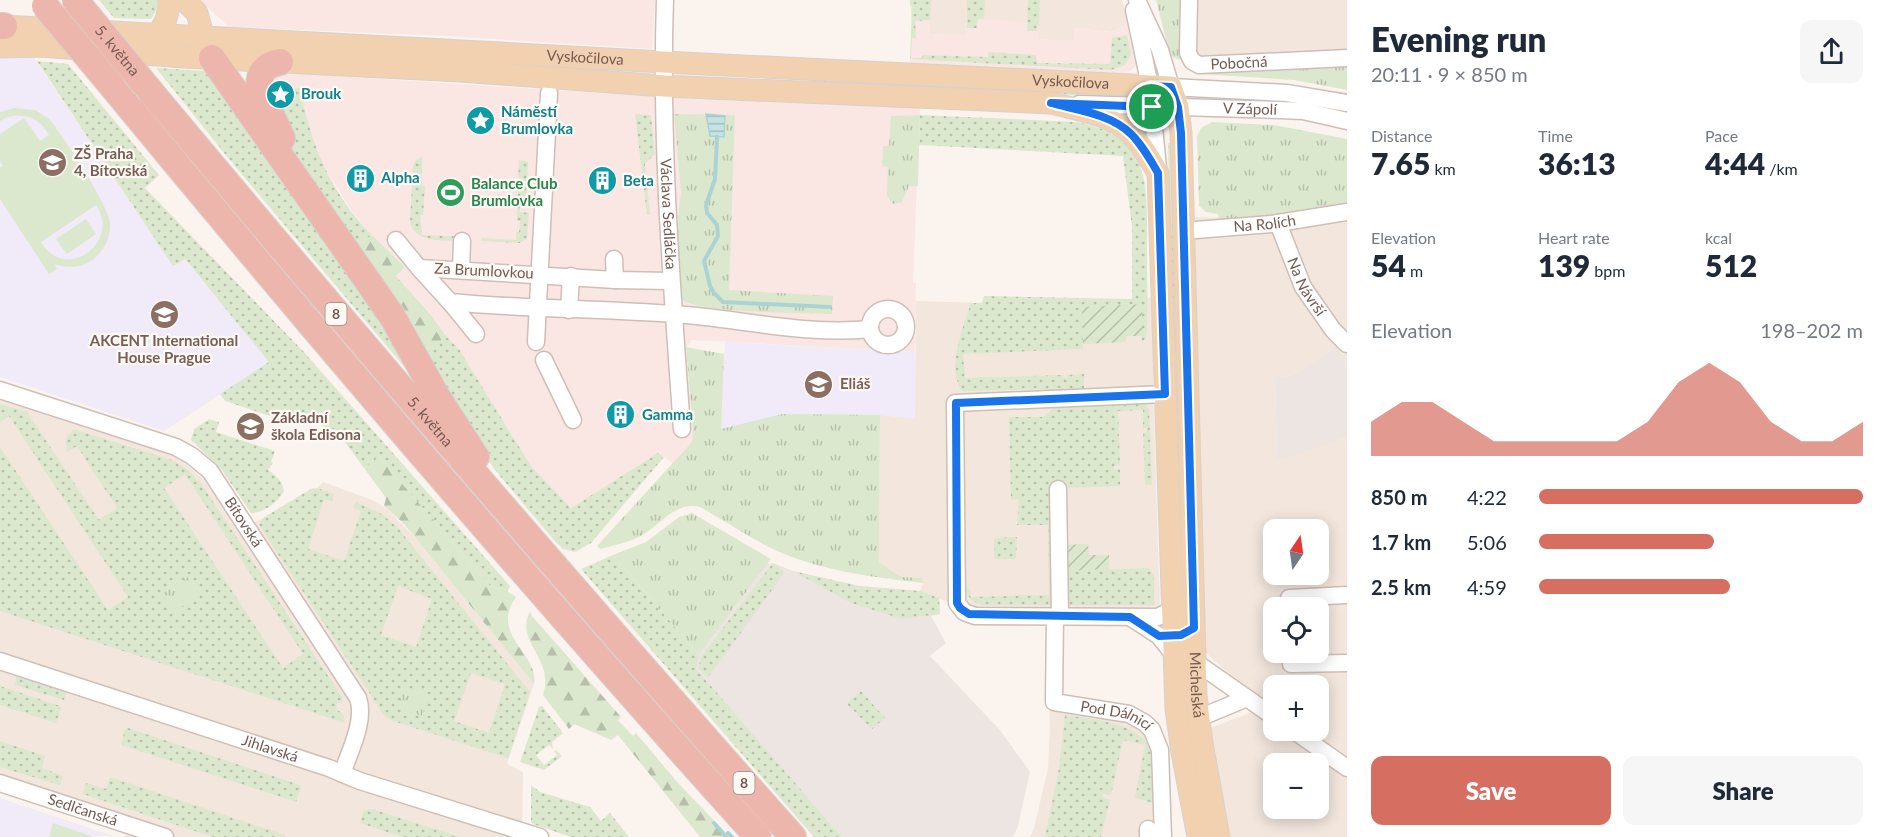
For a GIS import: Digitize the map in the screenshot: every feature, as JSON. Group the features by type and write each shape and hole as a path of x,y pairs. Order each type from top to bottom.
{"highway":[{"name":"5. května","path":"75,0 351,331 525,533 793,837"},
{"name":"5. května","path":"42,2 433,467 550,603 758,837"},
{"path":"207,48 392,316 436,396 525,533"},
{"path":"280,62 263,70 259,78 260,90 277,129 325,220"}],"main road":[{"path":"100,50 141,46 157,34 168,17 169,0"},
{"path":"184,0 197,13 207,48"},
{"name":"Vyskočilova","path":"1,31 157,34 207,48 280,62 460,71 664,86 1051,103 1112,121 1129,132 1158,173"},
{"name":"Vyskočilova","path":"1,31 41,46 146,55 207,48 663,62 1174,97"},
{"name":"Michelská","path":"1174,97 1181,133 1194,628 1175,647 1175,677 1178,730 1198,837"},
{"name":"Michelská","path":"1158,173 1165,394 1165,613 1199,718 1219,837"}],"street":[{"name":"Václava Sedláčka","path":"665,0 663,62 671,281 682,429"},
{"name":"Michelská","path":"1132,0 1151,97 1158,173"},
{"name":"Michelská","path":"1137,0 1160,50 1174,97"},
{"name":"Pobočná","path":"1189,0 1188,53 1192,61 1199,65 1347,58"},
{"path":"536,342 533,308 549,93"},
{"name":"V Zápolí","path":"1174,97 1287,93 1347,103"},
{"name":"Vyskočilova","path":"1051,103 1151,97"},
{"name":"V Zápolí","path":"1174,97 1208,106 1303,111 1347,121"},
{"name":"Na Rolích","path":"1183,231 1278,223 1347,212"},
{"name":"Na Návrší","path":"1278,223 1303,287 1333,330 1347,344"},
{"path":"396,240 419,268"},
{"path":"461,270 462,242"},
{"path":"611,259 611,280"},
{"name":"Za Brumlovkou","path":"419,268 611,280 671,281"},
{"name":"Za Brumlovkou","path":"419,268 458,303 483,335"},
{"path":"569,310 571,276"},
{"path":"458,303 674,314 775,326 854,331 870,329"},
{"path":"544,360 573,420"},
{"name":"Bítovská","path":"0,390 176,447 192,456 210,471 358,698 360,713 342,774"},
{"path":"1165,394 956,403 957,603 964,612 975,616 1130,617 1165,613"},
{"path":"1058,489 1058,616"},
{"path":"1329,598 1347,596"},
{"name":"Pod Dálnicí","path":"1058,616 1054,702 1129,714 1152,730 1160,750 1163,837"},
{"path":"1130,617 1263,709"},
{"path":"1175,647 1194,628"},
{"name":"Jihlavská","path":"0,661 540,837"},
{"path":"1291,663 1347,663"},
{"path":"1199,718 1247,698"},
{"path":"1309,741 1347,768"},
{"name":"Sedlčanská","path":"0,783 165,837"}],"shaded area":[{"path":"200,0 655,0 652,49 446,36 229,27"},
{"path":"910,0 1122,0 1129,22 1112,32 1075,28 1074,41 930,34 912,20"},
{"path":"1184,0 1347,0 1347,62 1200,69"},
{"path":"977,19 1028,22 1027,30 1039,31 1039,39 1074,41 1075,28 1112,32 1129,22 1138,57 1136,66 1130,71 1111,76 910,67 912,20 930,20 930,34 965,35 966,28 977,28"},
{"path":"0,55 32,55 173,265 184,259 270,362 164,431 0,377"},
{"path":"273,72 695,99 920,108 913,283 916,283 915,352 692,340 686,348 693,429 692,442 673,463 658,453 571,508 531,466 459,349 396,276 405,267 367,230 351,210 324,167 306,119 288,89 278,87 272,80"},
{"path":"1347,204 1347,371 1342,357 1335,349 1300,371 1287,377 1275,377 1277,458 1347,437 1347,761 1318,741 1329,741 1329,675 1263,675 1263,703 1205,652 1191,217 1253,218"},
{"path":"984,296 1132,300 1153,297 1153,387 1160,608 1151,610 969,610 920,591 922,578 901,577 879,562 880,415 915,418 916,301 982,303"},
{"name":"Eliáš","path":"725,342 915,352 915,419 880,415 720,430"},
{"path":"1336,348 1347,371 1347,437 1286,458 1277,458 1275,377 1287,377 1300,371"},
{"path":"0,397 172,455 203,479 238,530 311,489 317,488 323,482 372,500 386,508 418,541 534,684 507,764 523,772 522,837 126,837 130,818 0,775"},
{"path":"773,563 793,571 859,586 920,591 939,598 940,614 931,616 946,643 930,656 1000,730 1030,772 1018,826 1013,837 842,837 695,669 699,655 767,564"},
{"path":"1049,704 1122,718 1146,733 1167,759 1171,805 1170,837 1030,837 1048,769"},
{"path":"1252,712 1263,720 1263,741 1293,741 1311,753 1263,753 1263,819 1329,819 1329,766 1347,778 1347,837 1227,837 1208,729"},
{"path":"0,798 113,836 0,837"}],"green space":[{"path":"99,0 158,0 156,11 151,19 114,18"},
{"path":"910,0 931,0 930,20 915,21 916,38 912,38 911,58 922,58 922,55 988,57 988,52 1036,55 1037,63 1110,64 1112,38 1127,35 1131,55 1125,65 1111,70 910,59 912,5 910,5"},
{"path":"967,0 985,0 984,19 978,19 977,28 967,28"},
{"path":"1028,0 1040,0 1037,31 1027,31"},
{"path":"1156,0 1184,0 1184,60 1170,55"},
{"path":"37,61 68,64 159,175 145,188 303,351 510,586 508,590 491,587 379,457 364,468 336,430 287,415 285,421 225,401 220,394 269,362 185,259 173,266"},
{"path":"1347,62 1347,90 1294,80 1200,74 1200,69"},
{"path":"156,68 206,71 378,309 417,382 229,159"},
{"path":"817,77 1125,92 1126,98 813,82"},
{"path":"272,80 288,89 300,88 310,128 334,186 358,220 372,235 355,247 292,150 267,95"},
{"path":"14,108 35,110 49,119 93,186 107,213 110,227 103,249 87,263 71,267 54,264 57,269 49,274 0,199 0,168 3,166 0,161 0,134 24,118 40,141 49,135 40,123 28,117 14,116 0,121 0,112","holes":["96,205 102,219 102,233 96,244 87,253 75,258 63,259 51,254 41,242"]},
{"path":"635,114 651,115 655,154 645,164 650,215 647,215"},
{"path":"674,114 735,115 729,290 833,296 832,314 731,310 710,308 682,300 677,228 681,192"},
{"path":"920,115 1077,122 1110,132 1124,142 1135,155 1146,190 1147,204 1146,338 1142,342 1141,304 1082,307 1083,349 963,354 965,378 1063,375 1063,378 1067,378 1067,375 1084,374 1084,388 962,391 957,381 956,371 958,347 971,303 982,303 984,296 1132,299 1132,227 1123,156 919,145"},
{"path":"920,115 918,186 909,186 902,202 893,204 887,196 888,167 882,166 883,146 889,146 891,116"},
{"path":"1212,122 1274,125 1347,139 1347,204 1253,218 1219,219 1218,214 1206,212 1199,206 1197,137 1201,128"},
{"path":"1168,143 1171,144 1186,619 1180,618"},
{"path":"422,156 422,186 425,186 423,215 420,215 422,235 471,237 470,241 435,240 419,235 413,229 410,222 413,166 415,161"},
{"path":"519,160 528,162 526,203 520,203 520,212 529,213 527,238 520,243 481,241 481,238 516,240 520,221 517,221 518,191 521,190 522,181 518,180"},
{"path":"86,219 96,234 67,254 56,239"},
{"path":"372,235 405,267 396,276 431,315 447,337 421,352 355,247"},
{"path":"1142,304 1142,336 1126,336 1126,342 1083,344 1082,307"},
{"path":"447,337 459,349 531,466 571,508 658,453 664,457 591,543 575,552 563,549 479,449 421,352"},
{"path":"686,347 724,354 721,429 782,414 880,415 879,562 901,577 922,578 923,583 866,575 810,563 775,550 700,507 691,506 674,511 637,538 600,549 597,546 692,442 693,429"},
{"path":"0,404 27,412 99,520 117,508 77,446 67,452 66,439 73,429 172,460 189,471 202,485 342,697 342,702 337,703 336,709 343,714 345,723 0,611 0,447 108,610 128,597 9,416 0,422","holes":["185,474 303,654 283,668 164,488"]},
{"path":"1145,404 1149,409 1152,485 1145,485 1143,433 1147,432 1147,428 1143,428 1143,410 1118,411 1120,465 1113,466 1114,469 1120,469 1120,486 1062,488 1065,571 1150,568 1154,575 1154,605 982,605 971,599 965,588 970,589 971,597 1049,595 1048,525 1017,525 1019,499 1011,500 1009,417 1043,417 1055,407"},
{"path":"209,419 219,422 216,432 275,451 271,462 273,463 268,470 279,479 284,491 270,506 251,513 222,470 191,440 194,429"},
{"path":"379,457 491,587 508,590 516,597 509,611 508,623 511,634 530,663 534,673 534,684 402,522 384,506 386,498 364,468"},
{"path":"317,488 334,494 332,501 324,499 308,549 344,561 361,511 353,508 356,502 382,514 397,527 530,692 508,758 390,720 384,715 259,525 263,518 311,489","holes":["398,586 432,599 416,647 381,635","471,673 505,684 489,733 454,721"]},
{"path":"692,513 771,559 699,655 613,555 646,542 679,517"},
{"path":"1017,537 1016,559 994,559 994,538"},
{"path":"1088,544 1089,555 1109,555 1109,569 1065,571 1064,545"},
{"path":"613,555 699,655 696,669 842,837 814,837 581,569"},
{"path":"773,563 785,572 708,678 698,668 702,655"},
{"path":"793,571 859,586 920,591 939,598 940,614 902,619 851,603"},
{"path":"187,577 200,595 174,613 162,594"},
{"path":"530,611 621,717 618,720 633,736 636,733 678,783 730,837 700,837 618,735 611,740 574,724 569,729 543,695 544,670 527,632 526,622"},
{"path":"17,674 67,690 64,700 15,685"},
{"path":"0,686 60,706 56,723 0,705"},
{"path":"404,687 429,695 422,716 397,708"},
{"path":"861,691 885,718 872,729 847,704"},
{"path":"542,706 563,733 552,742 553,749 549,745 536,755 544,765 557,755 554,751 556,750 562,756 544,770 520,762 539,707"},
{"path":"1065,715 1127,728 1147,742 1152,752 1153,803 1135,798 1145,745 1123,740 1111,795 1103,793 1102,797 1110,800 1101,837 1045,837 1059,768"},
{"path":"128,728 300,785 296,802 121,745 125,729"},
{"path":"0,741 45,756 42,768 63,776 60,785 0,767"},
{"path":"110,777 285,835 284,837 213,837 83,794 85,783 106,789"},
{"path":"531,785 540,792 590,807 601,821 610,813 629,837 571,837 533,824 531,822"},
{"path":"372,809 460,837 402,837 360,823 364,811"},
{"path":"53,823 94,837 49,837"}],"water":[{"path":"706,114 725,116 724,137 710,136"}],"waterway":[{"path":"717,137 715,179 706,205 707,213 717,225 718,236 704,261 714,293 723,302 830,307"},
{"path":"714,823 726,837"},
{"path":"728,833 732,837"}],"place":[{"name":"Brouk","path":"280,94"},
{"name":"Náměstí Brumlovka","path":"480,121"},
{"name":"ZŠ Praha 4, Bítovská","path":"53,163"},
{"name":"Alpha","path":"360,178"},
{"name":"Beta","path":"602,181"},
{"name":"Balance Club Brumlovka","path":"450,193"},
{"name":"AKCENT International House Prague","path":"164,314"},
{"name":"Eliáš","path":"819,384"},
{"name":"Gamma","path":"621,415"},
{"name":"Základní škola Edisona","path":"250,427"}],"route":[{"path":"1150,86 1171,87 1178,107 1181,133 1194,628 1186,634 1159,636 1130,617 975,616 969,614 964,612 957,603 956,403 1165,394 1158,173 1129,132 1112,121 1051,103 1152,107 1150,86"}]}
